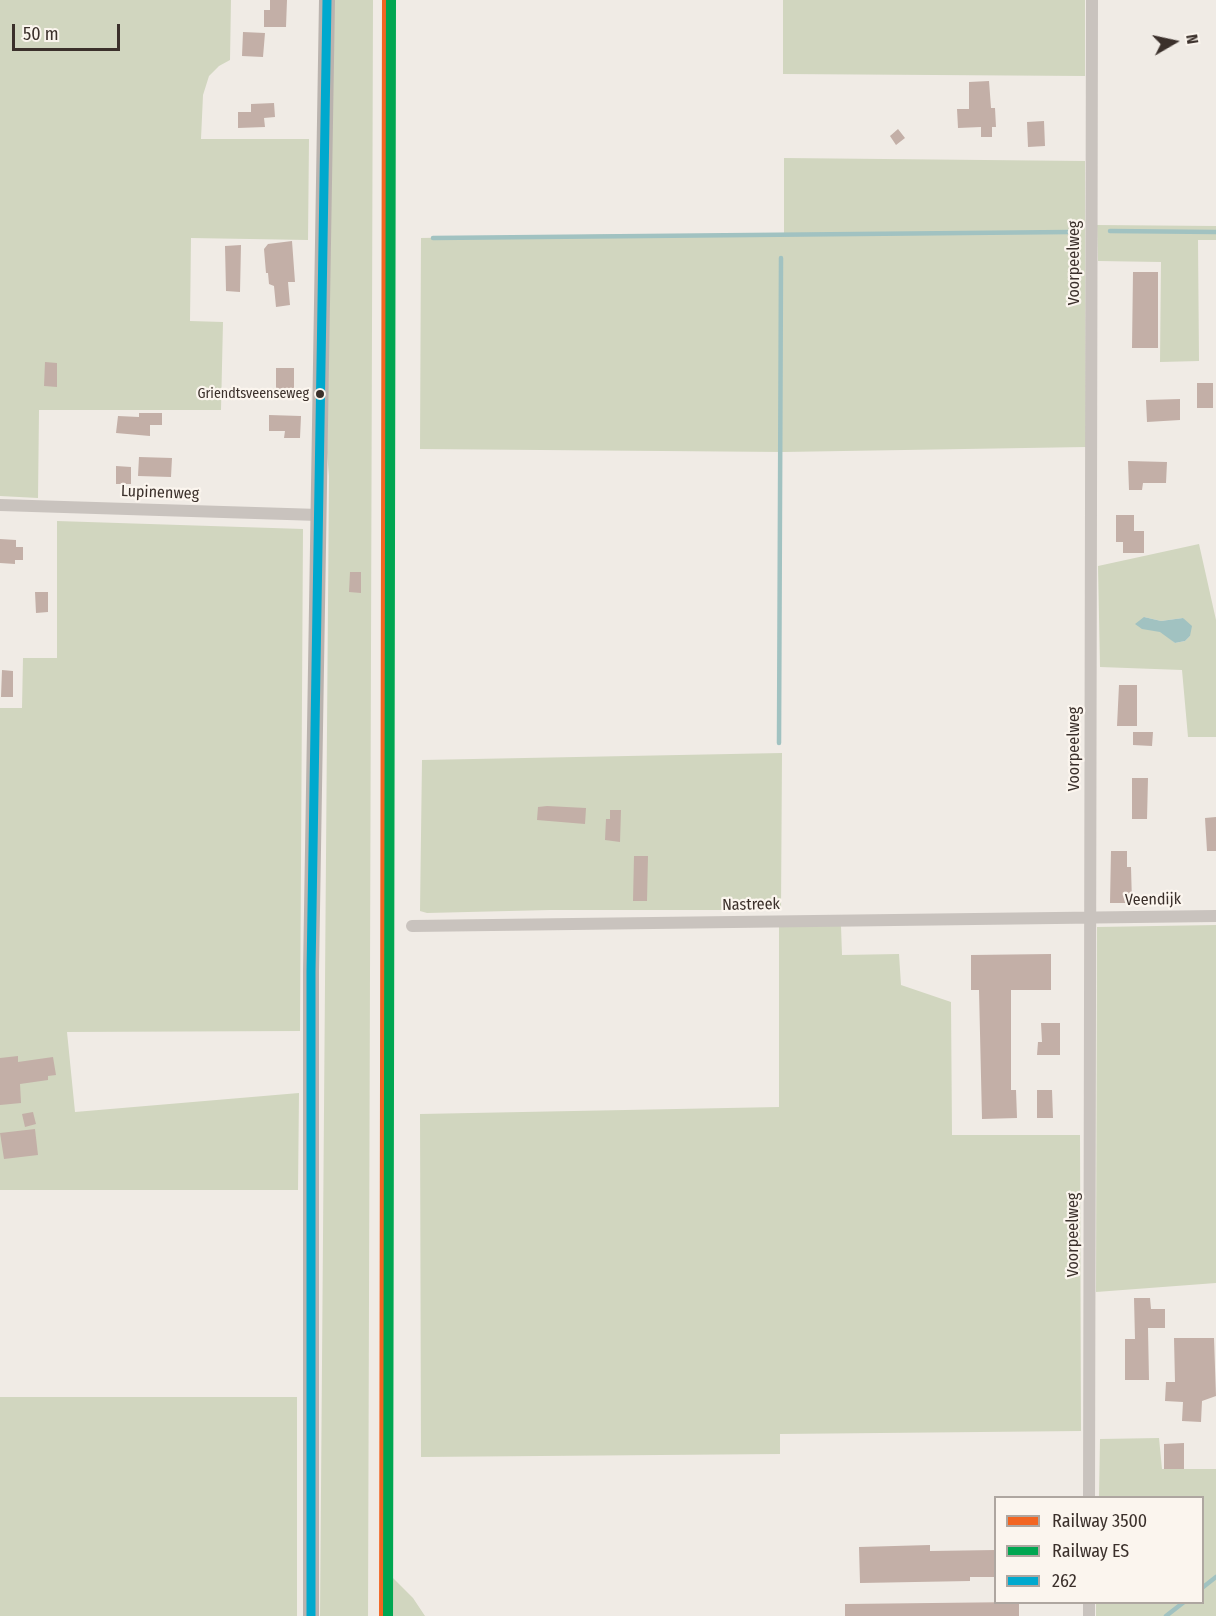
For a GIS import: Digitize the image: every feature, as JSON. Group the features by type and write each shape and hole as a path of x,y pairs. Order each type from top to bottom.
{"street":[{"path":"311,1616 311,971 327,0"},
{"name":"Voorpeelweg","path":"1089,1496 1092,0"},
{"name":"Lupinenweg","path":"0,505 319,515"},
{"name":"Veendijk","path":"1091,918 1216,916"},
{"name":"Nastreek","path":"412,926 1091,918"}],"green space":[{"path":"0,0 231,0 230,60 219,66 209,76 203,95 201,139 309,139 308,240 191,238 190,321 223,322 221,410 39,410 38,498 0,496"},
{"path":"334,0 373,0 368,1616 320,1616 329,476 327,453"},
{"path":"783,0 1085,0 1085,76 783,74"},
{"path":"784,158 1085,161 1086,447 783,452 420,449 421,238 631,234 784,235"},
{"path":"1097,225 1216,226 1216,240 1198,240 1199,361 1160,362 1161,262 1098,261"},
{"path":"57,521 303,529 300,1031 67,1032 75,1112 299,1093 298,1190 0,1190 0,708 22,708 23,658 57,658"},
{"path":"1199,544 1216,620 1216,737 1188,737 1182,670 1100,667 1098,566","holes":["1144,617 1161,621 1183,618 1190,636 1185,641 1175,643"]},
{"path":"782,753 781,910 550,910 427,913 420,911 422,760"},
{"path":"1216,925 1216,1283 1096,1292 1097,927"},
{"path":"779,926 841,926 842,955 899,954 901,985 951,1002 952,1135 1080,1135 1081,1431 780,1434 780,1454 421,1457 420,1114 779,1107"},
{"path":"0,1397 297,1397 297,1616 0,1616"},
{"path":"1159,1438 1162,1469 1216,1469 1216,1616 1096,1616 1096,1604 1204,1604 1204,1496 1099,1496 1100,1439"},
{"path":"392,1577 413,1598 425,1616 392,1616"}],"water":[{"path":"1144,617 1161,621 1183,618 1192,626 1190,636 1185,641 1175,643 1160,632 1142,629 1135,624"}],"building":[{"path":"270,0 287,0 286,27 264,27 264,10 270,10"},
{"path":"243,32 265,33 263,57 242,56"},
{"path":"989,81 991,108 995,108 996,127 992,127 992,137 981,137 981,127 958,128 957,109 969,109 969,82"},
{"path":"274,103 275,117 264,118 265,127 238,128 238,112 251,112 251,104"},
{"path":"1044,121 1045,146 1028,147 1027,122"},
{"path":"898,129 905,138 896,145 890,136"},
{"path":"292,241 295,282 288,282 290,305 276,307 274,286 269,284 268,273 266,273 264,249 268,244"},
{"path":"241,245 240,292 226,291 225,246"},
{"path":"1133,272 1158,272 1158,348 1132,348"},
{"path":"45,362 57,363 57,387 44,386"},
{"path":"276,368 294,368 294,394 276,394"},
{"path":"1197,383 1213,383 1213,408 1197,408"},
{"path":"1180,399 1180,420 1147,422 1146,400"},
{"path":"139,413 162,413 162,425 150,425 150,436 116,433 118,416 139,417"},
{"path":"269,415 301,416 300,438 284,438 285,431 269,431"},
{"path":"139,457 172,458 171,477 138,476"},
{"path":"1128,461 1167,462 1166,483 1143,483 1142,490 1129,490"},
{"path":"116,466 131,467 131,484 116,484"},
{"path":"1116,515 1134,515 1134,531 1144,531 1144,553 1123,553 1123,542 1116,542"},
{"path":"0,539 16,540 16,547 23,547 23,560 15,560 15,564 0,563"},
{"path":"350,572 361,572 361,593 349,592"},
{"path":"35,592 48,592 48,612 36,613"},
{"path":"2,670 13,671 13,697 1,697"},
{"path":"1119,685 1137,685 1137,726 1117,726"},
{"path":"1133,732 1153,732 1152,746 1133,745"},
{"path":"1132,778 1148,778 1147,819 1132,819"},
{"path":"538,807 586,808 585,824 537,820"},
{"path":"610,810 621,810 620,842 605,840 606,819 610,819"},
{"path":"1216,817 1216,851 1207,851 1205,818"},
{"path":"1111,851 1127,851 1127,867 1131,867 1132,903 1110,903"},
{"path":"634,856 648,856 647,901 633,901"},
{"path":"1051,954 1051,990 1011,990 1011,1090 1016,1090 1017,1118 982,1119 979,990 971,990 971,955"},
{"path":"1041,1023 1060,1023 1060,1055 1037,1055 1038,1042 1042,1042"},
{"path":"18,1056 18,1062 53,1057 56,1075 48,1076 48,1080 20,1084 21,1103 0,1105 0,1058"},
{"path":"1037,1090 1052,1090 1053,1118 1037,1118"},
{"path":"33,1112 36,1124 25,1127 22,1114"},
{"path":"35,1129 38,1155 4,1159 0,1133"},
{"path":"1134,1298 1150,1298 1151,1309 1165,1309 1165,1328 1148,1328 1149,1380 1125,1380 1125,1339 1135,1339"},
{"path":"1174,1338 1214,1338 1216,1396 1202,1401 1201,1422 1182,1421 1183,1402 1165,1401 1166,1382 1175,1382"},
{"path":"1184,1443 1184,1469 1164,1469 1164,1444"},
{"path":"930,1545 930,1551 994,1550 994,1577 970,1577 970,1581 860,1583 859,1547"},
{"path":"845,1604 1019,1604 1019,1616 845,1616"}],"waterway":[{"path":"1110,231 1216,232"},
{"path":"433,238 1070,232"},
{"path":"779,743 781,258"},
{"path":"1204,1586 1216,1577"},
{"path":"1166,1616 1181,1604"}],"rail line":[{"name":"3500","path":"384,1616 387,0"},
{"name":"ES","path":"388,1616 391,0"}],"transit line":[{"name":"262","path":"311,1616 311,971 327,0"}],"place":[{"name":"Griendtsveenseweg","path":"320,394"}]}
